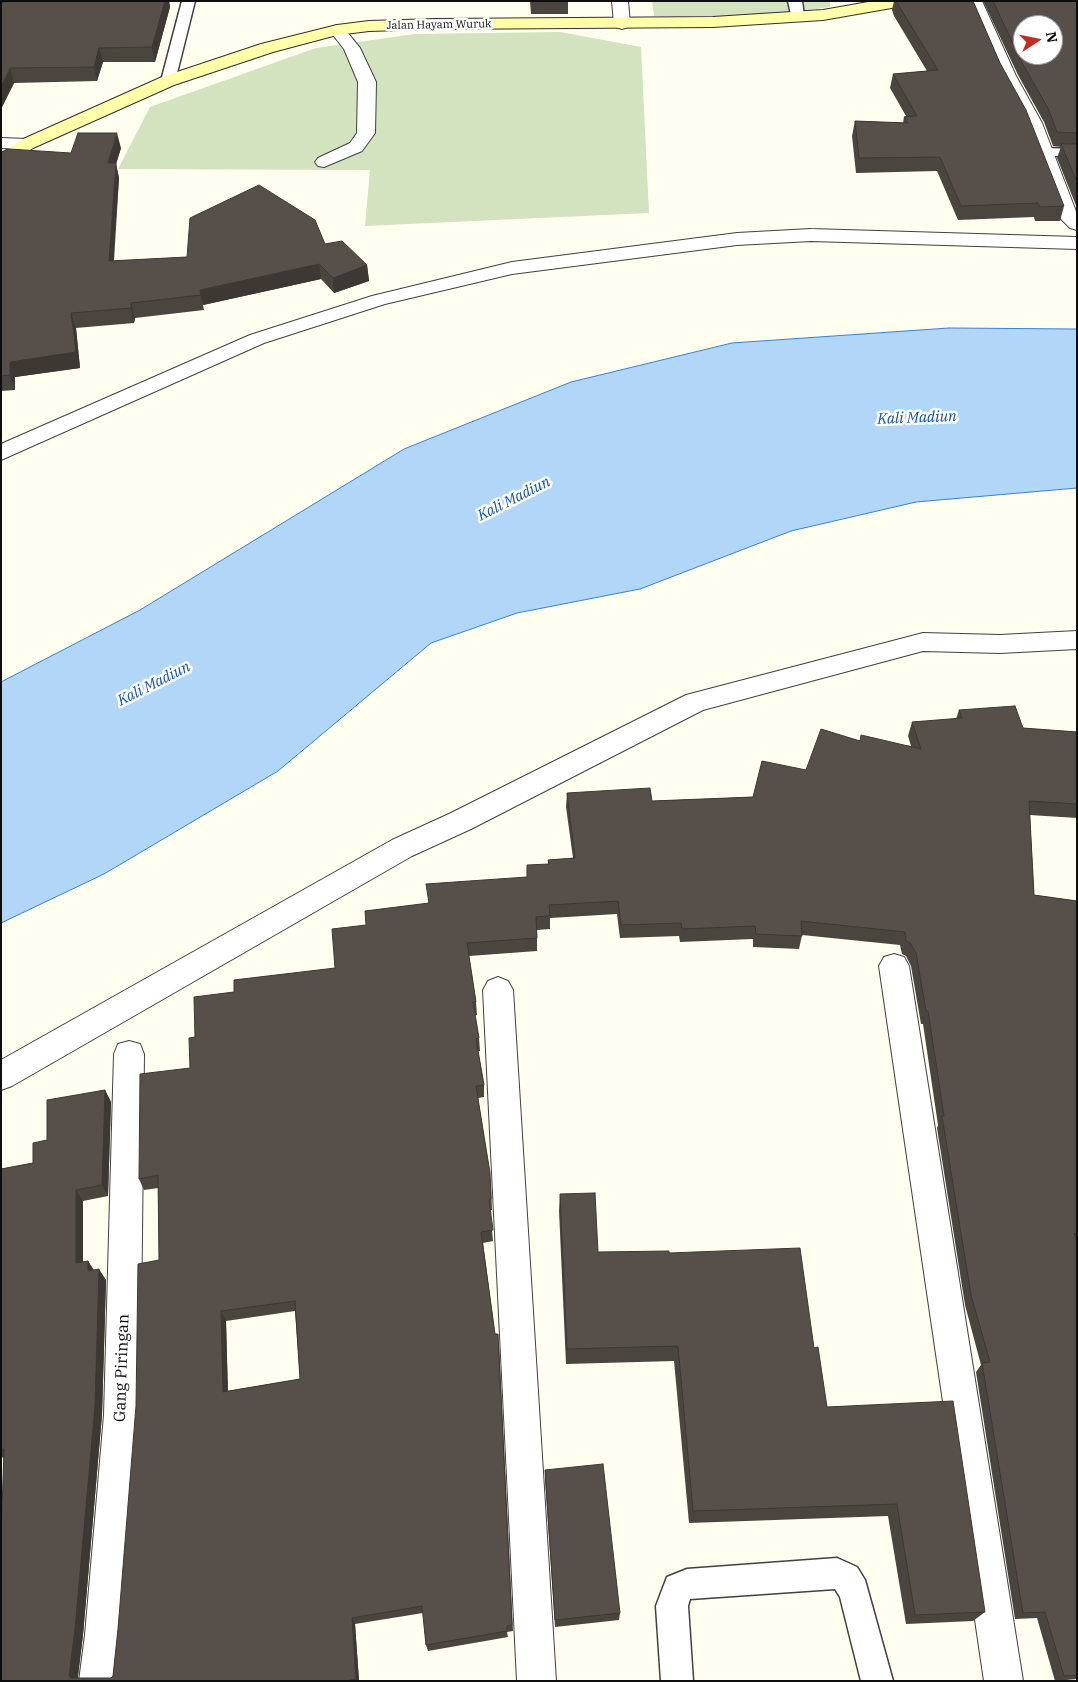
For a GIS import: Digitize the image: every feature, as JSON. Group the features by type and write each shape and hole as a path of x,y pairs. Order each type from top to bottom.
{"main road":[{"name":"Jalan Hayam Wuruk","path":"1,162 28,144 168,81 267,48 337,30 369,26 435,24 713,22 796,9 852,11 903,1"}],"street":[{"path":"620,1 622,24"},
{"path":"974,1 1007,76 1033,123 1069,218 1077,224"},
{"path":"324,162 356,147 366,133 367,82 352,48 337,30"},
{"path":"1,144 28,144"},
{"path":"1,453 256,339 379,300 512,268 737,239 811,235 1077,243"},
{"path":"1,1076 402,848 462,821 695,702 923,642 1000,644 1077,640"},
{"path":"894,966 1004,1681"},
{"path":"498,990 537,1681"},
{"name":"Gang Piringan","path":"98,1681 105,1626 122,1415 129,1054"}],"lane":[{"path":"168,81 189,1"},
{"path":"1044,152 1077,153"},
{"path":"677,1681 672,1606 678,1588 687,1584 837,1573 846,1578 854,1590 877,1681"}],"green space":[{"path":"652,1 830,1 830,7 769,16 654,16"},
{"path":"560,32 641,47 649,213 365,226 370,170 118,169 150,107 316,48 415,34"}],"water":[{"name":"Kali Madiun","path":"949,328 1077,329 1077,488 916,502 791,531 640,589 517,613 431,643 278,771 104,874 1,923 1,682 140,610 404,449 571,382 732,343"}],"building":[{"path":"165,1 152,47 99,48 94,67 10,68 1,86 1,2"},
{"path":"896,1 973,1 1000,63 1026,110 1064,206 1040,207 1038,203 961,206 940,157 859,158 855,121 908,123 904,117 917,116 893,74 938,70"},
{"path":"993,1 1077,1 1077,133 1057,132 1048,108 1023,65 1063,65 1063,15 1013,15 1013,44"},
{"path":"78,133 117,133 108,163 116,163 109,261 187,257 190,218 259,185 315,220 325,244 342,241 367,265 333,278 319,264 200,290 201,295 131,303 131,308 71,313 76,352 10,362 10,375 1,376 1,152 9,149 71,153"},
{"path":"1061,144 1077,144 1077,182"},
{"path":"1015,706 1023,728 1077,732 1077,804 1029,801 1034,895 1077,901 1077,1234 1074,1233 1077,1243 1077,1675 1064,1676 1045,1612 1023,1613 982,1363 990,1362 971,1295 942,1116 944,1116 928,1011 926,1011 916,953 910,943 906,941 905,932 801,921 802,936 756,934 755,926 682,929 681,923 621,925 618,901 549,905 550,916 536,917 537,938 467,943 476,1002 473,1002 479,1038 476,1039 484,1085 476,1086 490,1173 491,1199 489,1200 493,1230 481,1232 495,1334 498,1334 512,1625 507,1626 507,1631 426,1645 422,1606 352,1618 356,1679 346,1681 1,1681 1,1539 4,1449 1,1449 1,1169 33,1163 33,1143 47,1140 47,1100 105,1090 102,1185 76,1190 76,1263 88,1261 88,1271 99,1269 95,1406 69,1676 71,1678 111,1678 113,1676 118,1629 136,1406 138,1264 159,1260 158,1175 139,1179 140,1074 190,1068 189,1038 195,1037 194,997 234,992 234,980 335,968 332,929 366,925 365,911 429,903 426,884 527,877 527,865 549,864 548,860 575,858 567,793 650,788 652,801 753,797 762,761 806,770 821,729 860,741 861,735 921,749 912,722 962,718 959,710","holes":["295,1301 300,1379 223,1392 221,1311"]},
{"path":"595,1193 598,1252 669,1251 669,1253 800,1248 814,1348 818,1347 827,1407 953,1401 985,1612 915,1615 897,1504 693,1511 678,1346 567,1349 560,1194"},
{"path":"603,1464 620,1613 555,1620 545,1470"}]}
